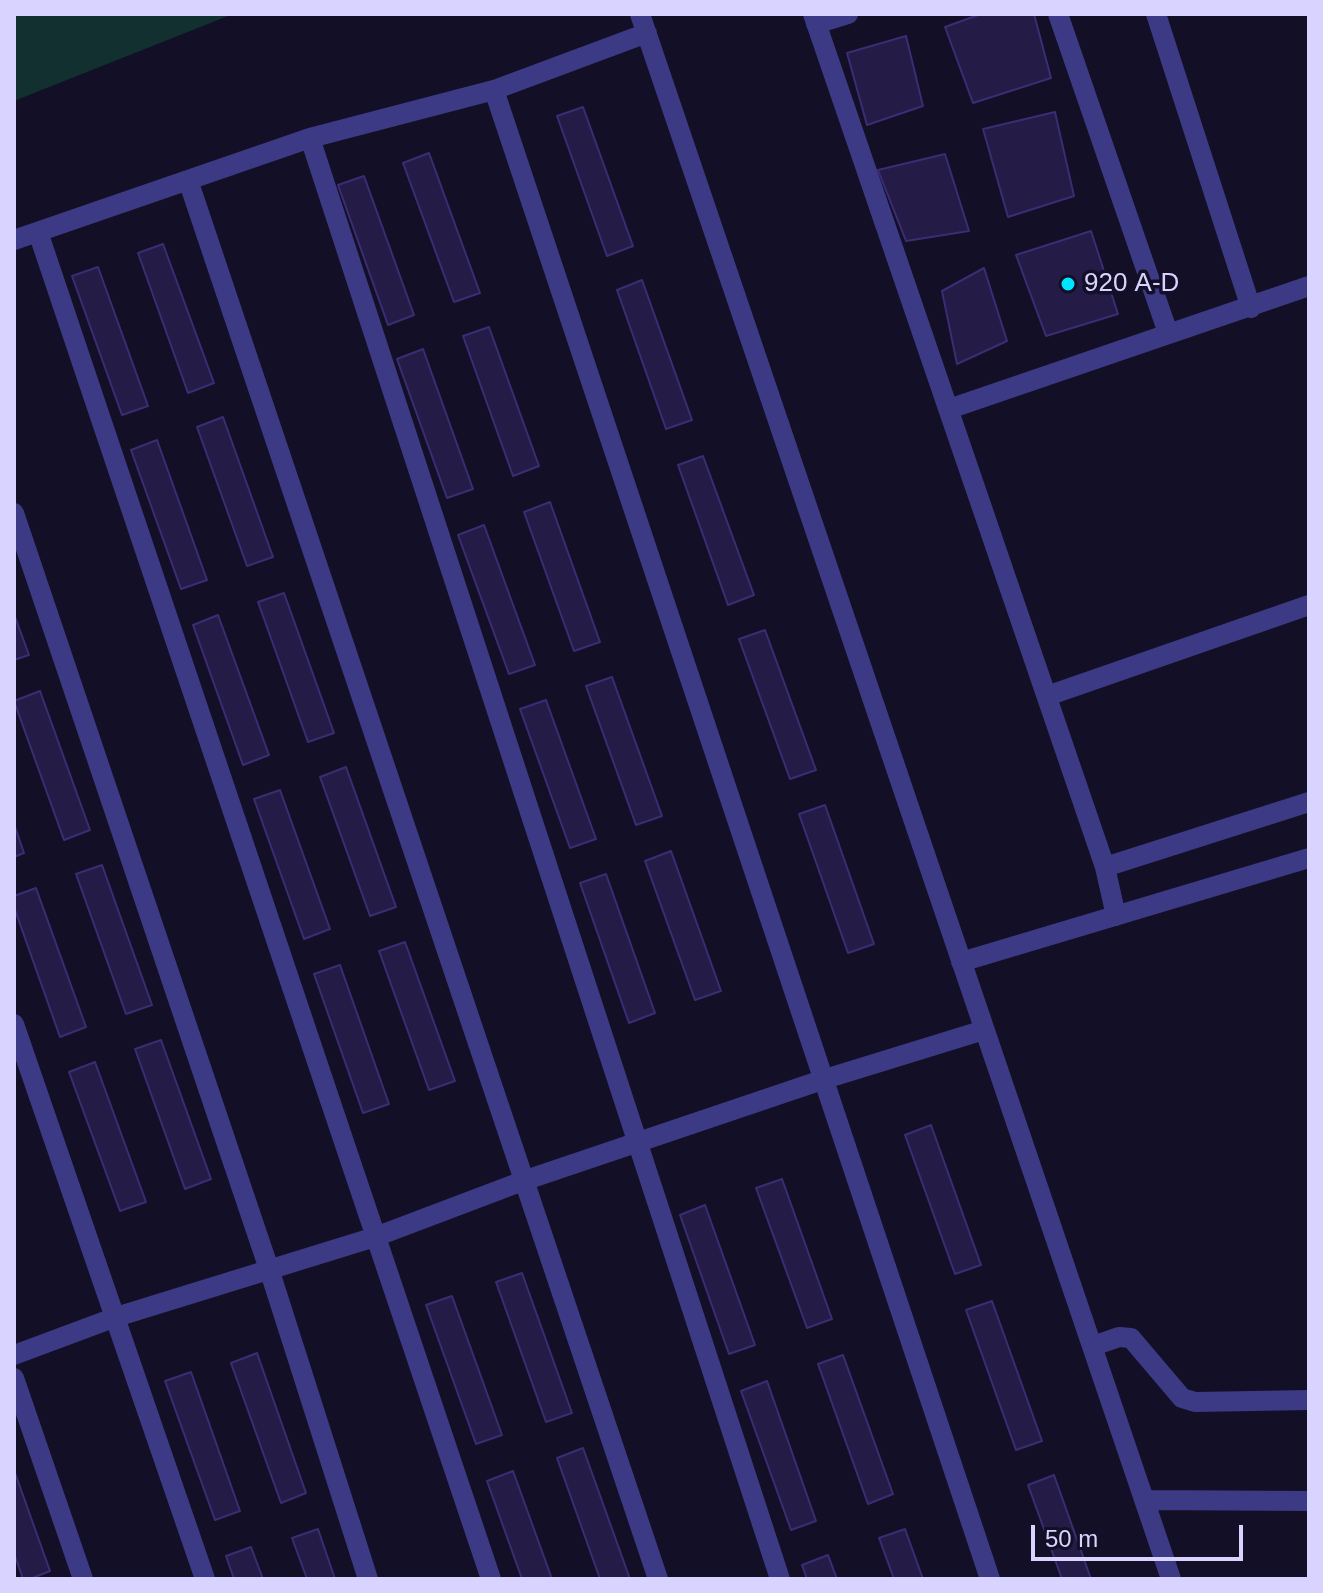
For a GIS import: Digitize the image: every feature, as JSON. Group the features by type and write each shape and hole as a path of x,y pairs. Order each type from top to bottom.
{"street":[{"path":"848,14 814,19 1105,867 1116,916"},
{"path":"1058,14 1168,333"},
{"path":"1156,14 1251,308"},
{"path":"14,240 310,138 494,90 644,23 1171,1579"},
{"path":"494,90 990,1579"},
{"path":"310,138 635,1143 780,1579"},
{"path":"188,180 658,1579"},
{"path":"38,232 491,1579"},
{"path":"949,409 1309,286"},
{"path":"14,513 270,1272 368,1579"},
{"path":"1047,696 1309,605"},
{"path":"1105,867 1309,802"},
{"path":"961,962 1309,858"},
{"path":"14,1024 205,1579"},
{"path":"14,1355 116,1317 270,1272 375,1237 523,1181 825,1079 984,1030"},
{"path":"1093,1346 1119,1337 1131,1338 1182,1398 1195,1402 1309,1400"},
{"path":"14,1378 83,1579"},
{"path":"1145,1500 1309,1501"}],"green space":[{"path":"14,14 233,14 14,101"}],"building":[{"path":"981,14 1034,14 1051,78 973,103 945,27"},
{"path":"906,36 923,106 867,125 847,53"},
{"path":"583,107 633,246 607,256 557,116"},
{"path":"1055,112 1074,196 1008,217 983,129"},
{"path":"429,153 480,293 454,302 403,163"},
{"path":"945,154 969,231 906,241 878,170"},
{"path":"364,176 414,315 388,325 338,185"},
{"name":"920 A-D","path":"1091,231 1118,314 1046,336 1016,255"},
{"path":"163,244 214,383 188,393 138,253"},
{"path":"98,267 148,406 122,415 72,276"},
{"path":"984,268 1007,341 957,364 942,291"},
{"path":"642,280 692,420 666,429 617,290"},
{"path":"489,327 539,466 513,476 463,336"},
{"path":"423,349 473,489 447,498 397,359"},
{"path":"223,417 273,557 247,566 197,427"},
{"path":"157,440 207,580 181,589 131,450"},
{"path":"703,456 754,595 728,605 678,465"},
{"path":"550,502 600,642 574,651 524,512"},
{"path":"484,525 535,665 509,674 458,535"},
{"path":"284,593 334,733 308,742 258,602"},
{"path":"14,614 29,655 14,660"},
{"path":"218,615 269,755 243,765 193,625"},
{"path":"765,630 816,770 790,779 739,639"},
{"path":"612,677 662,816 636,825 586,686"},
{"path":"40,691 90,830 64,840 14,701"},
{"path":"546,700 596,839 570,848 520,709"},
{"path":"346,767 396,907 370,916 320,777"},
{"path":"280,790 330,929 304,939 254,799"},
{"path":"825,805 874,944 848,953 799,814"},
{"path":"14,824 24,853 14,857"},
{"path":"671,851 721,991 695,1000 645,861"},
{"path":"102,865 152,1005 126,1014 76,874"},
{"path":"606,874 655,1013 629,1023 580,883"},
{"path":"36,888 86,1027 60,1037 14,907 14,896"},
{"path":"405,942 455,1081 429,1090 379,951"},
{"path":"340,965 389,1104 363,1113 314,974"},
{"path":"161,1040 211,1179 185,1189 135,1049"},
{"path":"95,1062 146,1202 120,1211 69,1072"},
{"path":"931,1125 981,1265 955,1274 905,1135"},
{"path":"782,1179 832,1319 807,1328 756,1188"},
{"path":"705,1205 755,1345 729,1354 680,1215"},
{"path":"522,1273 572,1413 546,1422 496,1282"},
{"path":"452,1296 502,1435 476,1444 426,1305"},
{"path":"992,1301 1042,1441 1016,1450 966,1310"},
{"path":"257,1353 306,1493 281,1503 231,1363"},
{"path":"843,1355 893,1494 868,1504 818,1364"},
{"path":"191,1372 240,1511 215,1520 165,1381"},
{"path":"767,1381 816,1521 791,1530 741,1391"},
{"path":"583,1448 630,1579 600,1579 557,1458"},
{"path":"14,1470 50,1571 30,1579 23,1579 14,1553"},
{"path":"513,1471 552,1579 522,1579 487,1481"},
{"path":"1054,1475 1091,1579 1062,1579 1028,1485"},
{"path":"318,1529 335,1579 307,1579 292,1538"},
{"path":"905,1529 923,1579 894,1579 879,1538"},
{"path":"251,1547 263,1579 234,1579 226,1556"},
{"path":"828,1555 837,1579 807,1579 802,1565"}],"place":[{"name":"920 A-D","path":"1068,284"}]}
